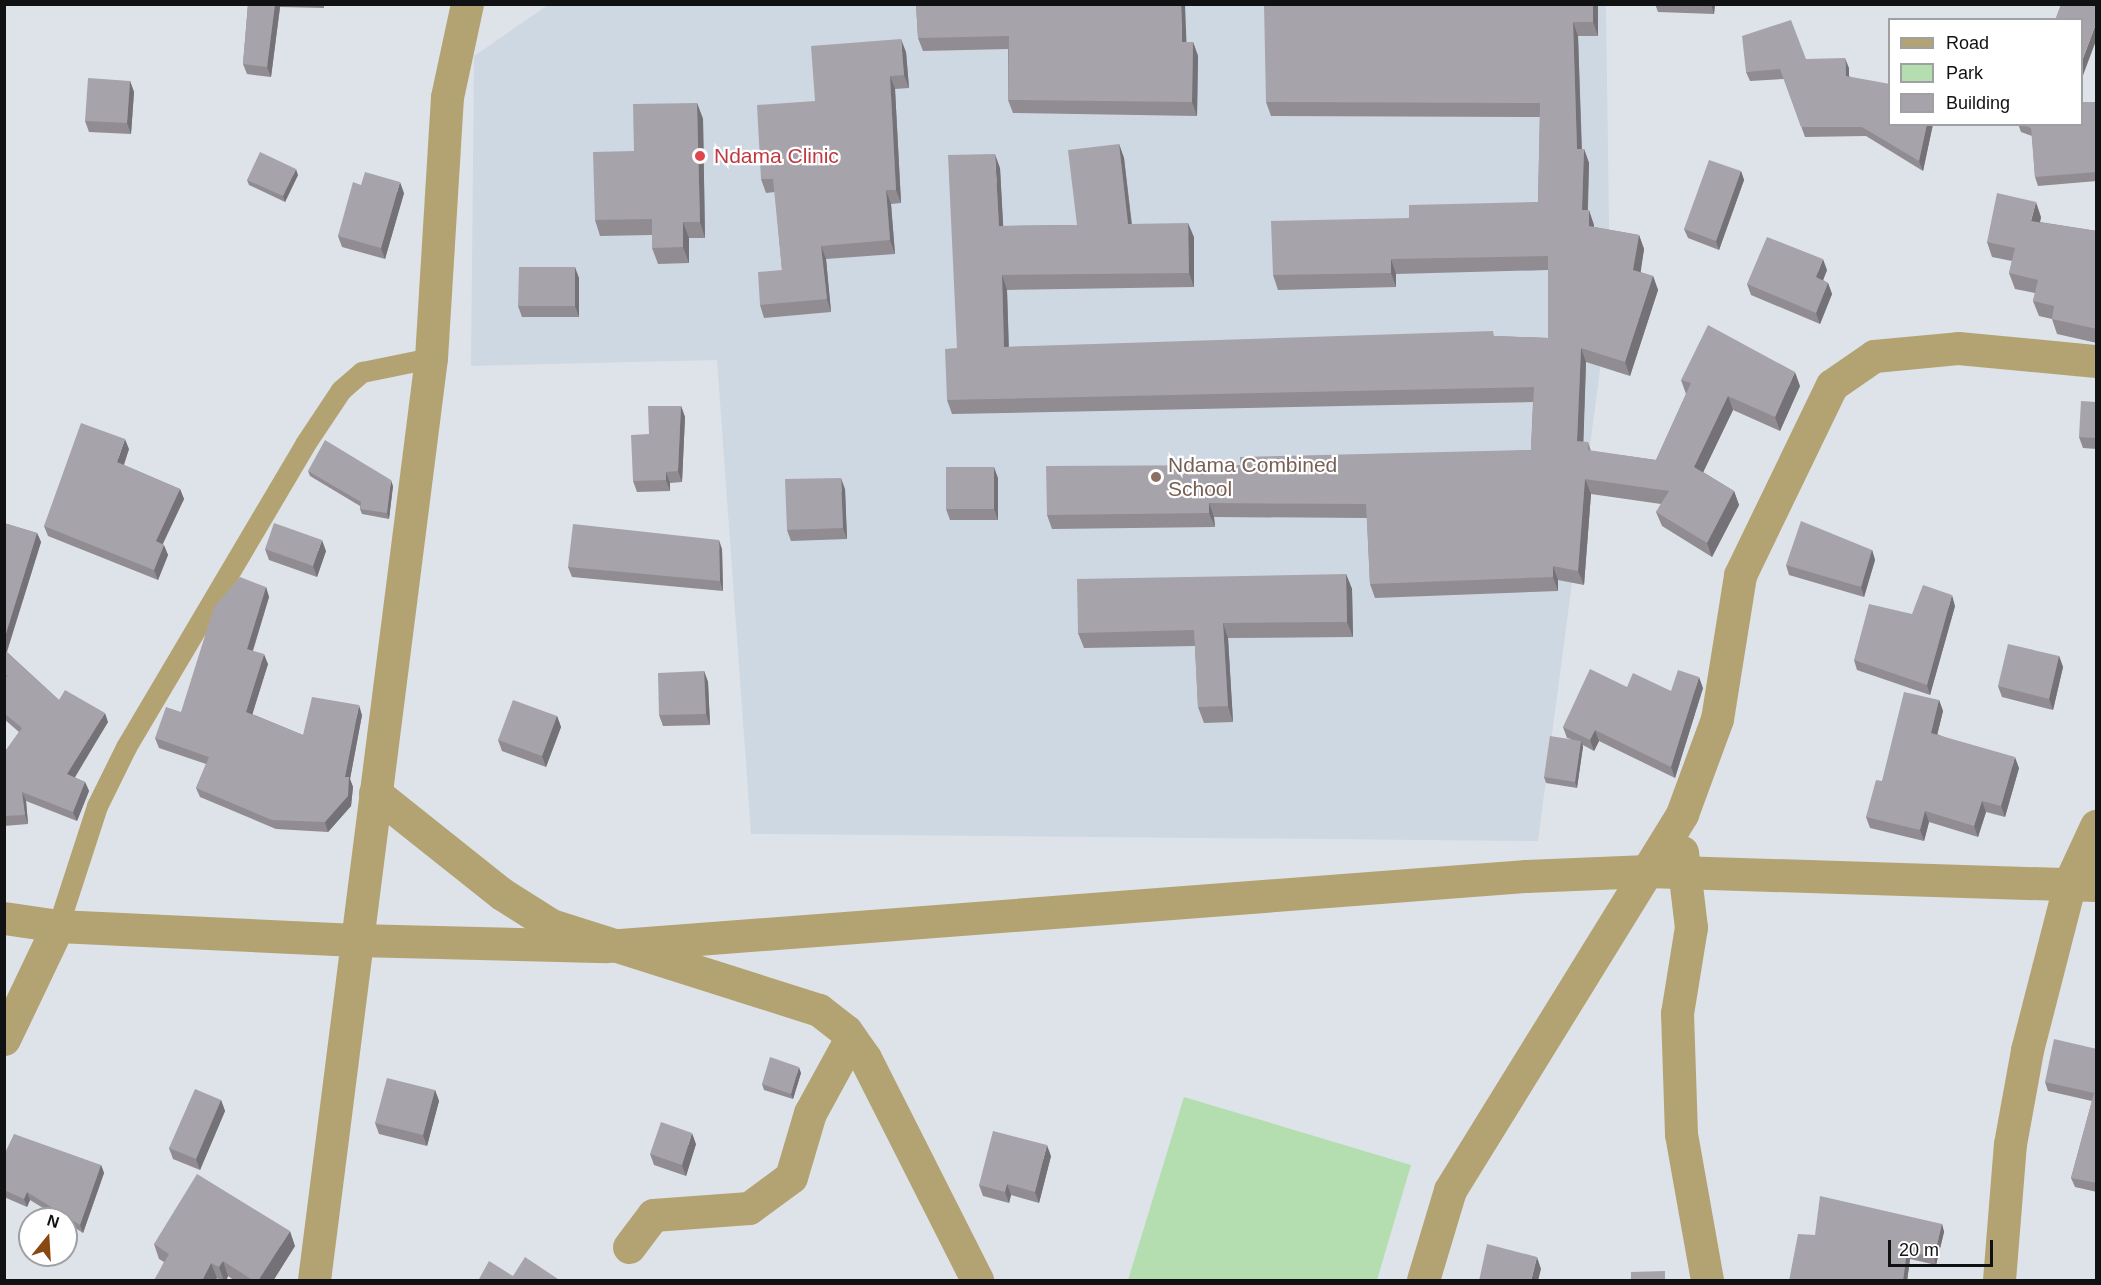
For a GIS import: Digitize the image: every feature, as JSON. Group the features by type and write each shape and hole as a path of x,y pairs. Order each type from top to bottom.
{"street":[{"path":"314,1281 431,358 447,97 467,4"},
{"path":"1423,1281 1450,1190 1682,814 1717,719 1740,575 1832,385 1874,356 1958,348 2097,361"},
{"path":"375,793 502,894 551,925 607,946 819,1010 851,1038 977,1281"},
{"path":"1682,814 1684,874 1691,927 1677,1013 1681,1134 1707,1281"},
{"path":"1999,1281 2010,1144 2027,1050 2083,883 2097,826"},
{"path":"4,918 58,926 356,940 607,946 1526,876 1647,871 1684,874 2083,883"},
{"path":"4,1039 58,926"},
{"path":"629,1247 653,1215 749,1208 791,1178 810,1113 851,1038"}],"lane":[{"path":"58,926 97,806 126,747 329,408 362,372 431,358"}],"shaded area":[{"name":"Ndama Combined School","path":"548,5 1606,5 1610,294 1538,841 751,834 717,360 471,366 474,56"}],"green space":[{"path":"1184,1097 1411,1165 1377,1280 1128,1280"}],"building":[{"path":"248,4 275,4 267,67 243,64"},
{"path":"916,4 1181,4 1182,42 1193,42 1192,102 1008,100 1009,36 918,38"},
{"path":"1264,4 1593,4 1593,22 1573,22 1577,149 1584,149 1582,210 1589,210 1589,226 1639,235 1633,270 1653,276 1625,362 1581,348 1577,441 1588,442 1588,450 1656,460 1691,383 1681,380 1708,325 1795,372 1775,417 1728,396 1694,467 1734,491 1707,543 1656,512 1669,491 1585,479 1578,571 1553,566 1553,577 1370,584 1366,504 1209,503 1209,513 1047,515 1046,466 1240,465 1240,457 1531,450 1534,387 947,400 945,349 957,348 948,155 995,154 999,226 1077,225 1068,150 1119,144 1128,224 1188,223 1189,273 1002,275 1004,347 1493,331 1494,336 1548,338 1548,256 1391,259 1391,273 1273,275 1271,221 1409,218 1409,205 1538,202 1540,103 1266,102"},
{"path":"2061,4 2097,4 2097,21 2083,58 2083,18 2056,18"},
{"path":"1791,20 1806,59 1845,58 1846,76 1888,84 1888,126 1927,126 1919,161 1862,127 1801,127 1780,69 1746,72 1742,36"},
{"path":"901,39 904,75 890,76 896,190 886,190 890,240 821,246 827,299 760,305 758,272 782,270 773,179 761,179 757,105 815,101 811,46"},
{"path":"88,78 130,81 127,123 85,121"},
{"path":"2083,102 2097,102 2097,172 2035,177 2031,128 2026,126 2083,126"},
{"path":"697,103 700,222 683,222 683,247 652,248 652,219 595,220 593,152 634,151 633,104"},
{"path":"260,152 296,169 283,196 247,180"},
{"path":"1709,160 1741,171 1716,241 1684,229"},
{"path":"365,172 400,182 381,248 338,236 353,182 361,185"},
{"path":"1997,193 2036,202 2031,221 2097,231 2097,329 2052,319 2054,306 2033,301 2038,280 2009,273 2015,248 1987,242"},
{"path":"1767,237 1823,259 1816,277 1828,283 1816,313 1747,284"},
{"path":"519,267 575,267 575,306 518,306"},
{"path":"2081,401 2097,402 2097,438 2079,437"},
{"path":"648,406 681,406 678,471 666,472 666,480 633,481 631,435 649,434"},
{"path":"81,423 125,439 117,462 180,489 156,541 164,545 154,570 44,526"},
{"path":"325,440 391,480 387,513 360,509 361,502 308,471"},
{"path":"946,467 994,467 994,509 946,509"},
{"path":"841,478 843,528 787,530 785,479"},
{"path":"1801,521 1872,550 1861,587 1786,565"},
{"path":"4,523 37,533 4,640"},
{"path":"274,523 322,540 313,566 265,549"},
{"path":"573,524 719,540 720,581 568,567"},
{"path":"1346,574 1347,622 1223,623 1228,706 1198,707 1194,630 1078,633 1077,579"},
{"path":"240,577 266,587 247,649 264,654 246,712 303,735 312,697 359,705 345,777 349,777 348,796 325,822 272,820 196,788 209,757 155,738 166,707 181,712 214,607"},
{"path":"1923,585 1952,595 1927,685 1854,660 1869,604 1912,614"},
{"path":"2008,644 2059,656 2049,699 1998,686"},
{"path":"4,650 59,700 65,690 105,713 67,774 85,782 73,812 22,792 25,815 4,816 4,753 22,728 4,713 4,679 8,676 4,675"},
{"path":"1590,669 1627,687 1633,673 1671,691 1678,670 1699,677 1671,767 1595,730 1590,740 1563,727"},
{"path":"704,671 706,714 659,715 658,673"},
{"path":"1904,692 1939,700 1931,733 2015,757 2001,806 1982,801 1974,826 1925,811 1920,830 1866,817 1876,780 1882,781"},
{"path":"513,700 557,716 542,756 498,740"},
{"path":"1550,736 1581,741 1575,782 1544,777"},
{"path":"2054,1039 2097,1049 2097,1183 2071,1178 2094,1093 2045,1082"},
{"path":"770,1057 799,1067 791,1094 762,1084"},
{"path":"387,1078 435,1090 423,1135 375,1123"},
{"path":"195,1089 221,1100 196,1159 169,1148"},
{"path":"661,1122 692,1133 682,1165 650,1154"},
{"path":"993,1131 1047,1145 1035,1192 1007,1184 1005,1192 979,1185"},
{"path":"14,1134 101,1165 80,1225 78,1224 78,1207 51,1207 27,1192 24,1199 4,1190 4,1155"},
{"path":"197,1174 290,1231 258,1281 254,1281 223,1261 219,1267 211,1263 202,1281 154,1280 169,1254 154,1244"},
{"path":"1820,1196 1942,1224 1934,1257 1907,1251 1903,1281 1789,1281 1798,1234 1815,1235"},
{"path":"1487,1244 1537,1257 1531,1281 1479,1281"},
{"path":"525,1257 561,1281 478,1281 489,1261 513,1276"},
{"path":"1665,1271 1665,1281 1631,1281 1631,1272"}],"place":[{"name":"Ndama Clinic","path":"700,156"},
{"name":"Ndama Combined School","path":"1156,477"}]}
